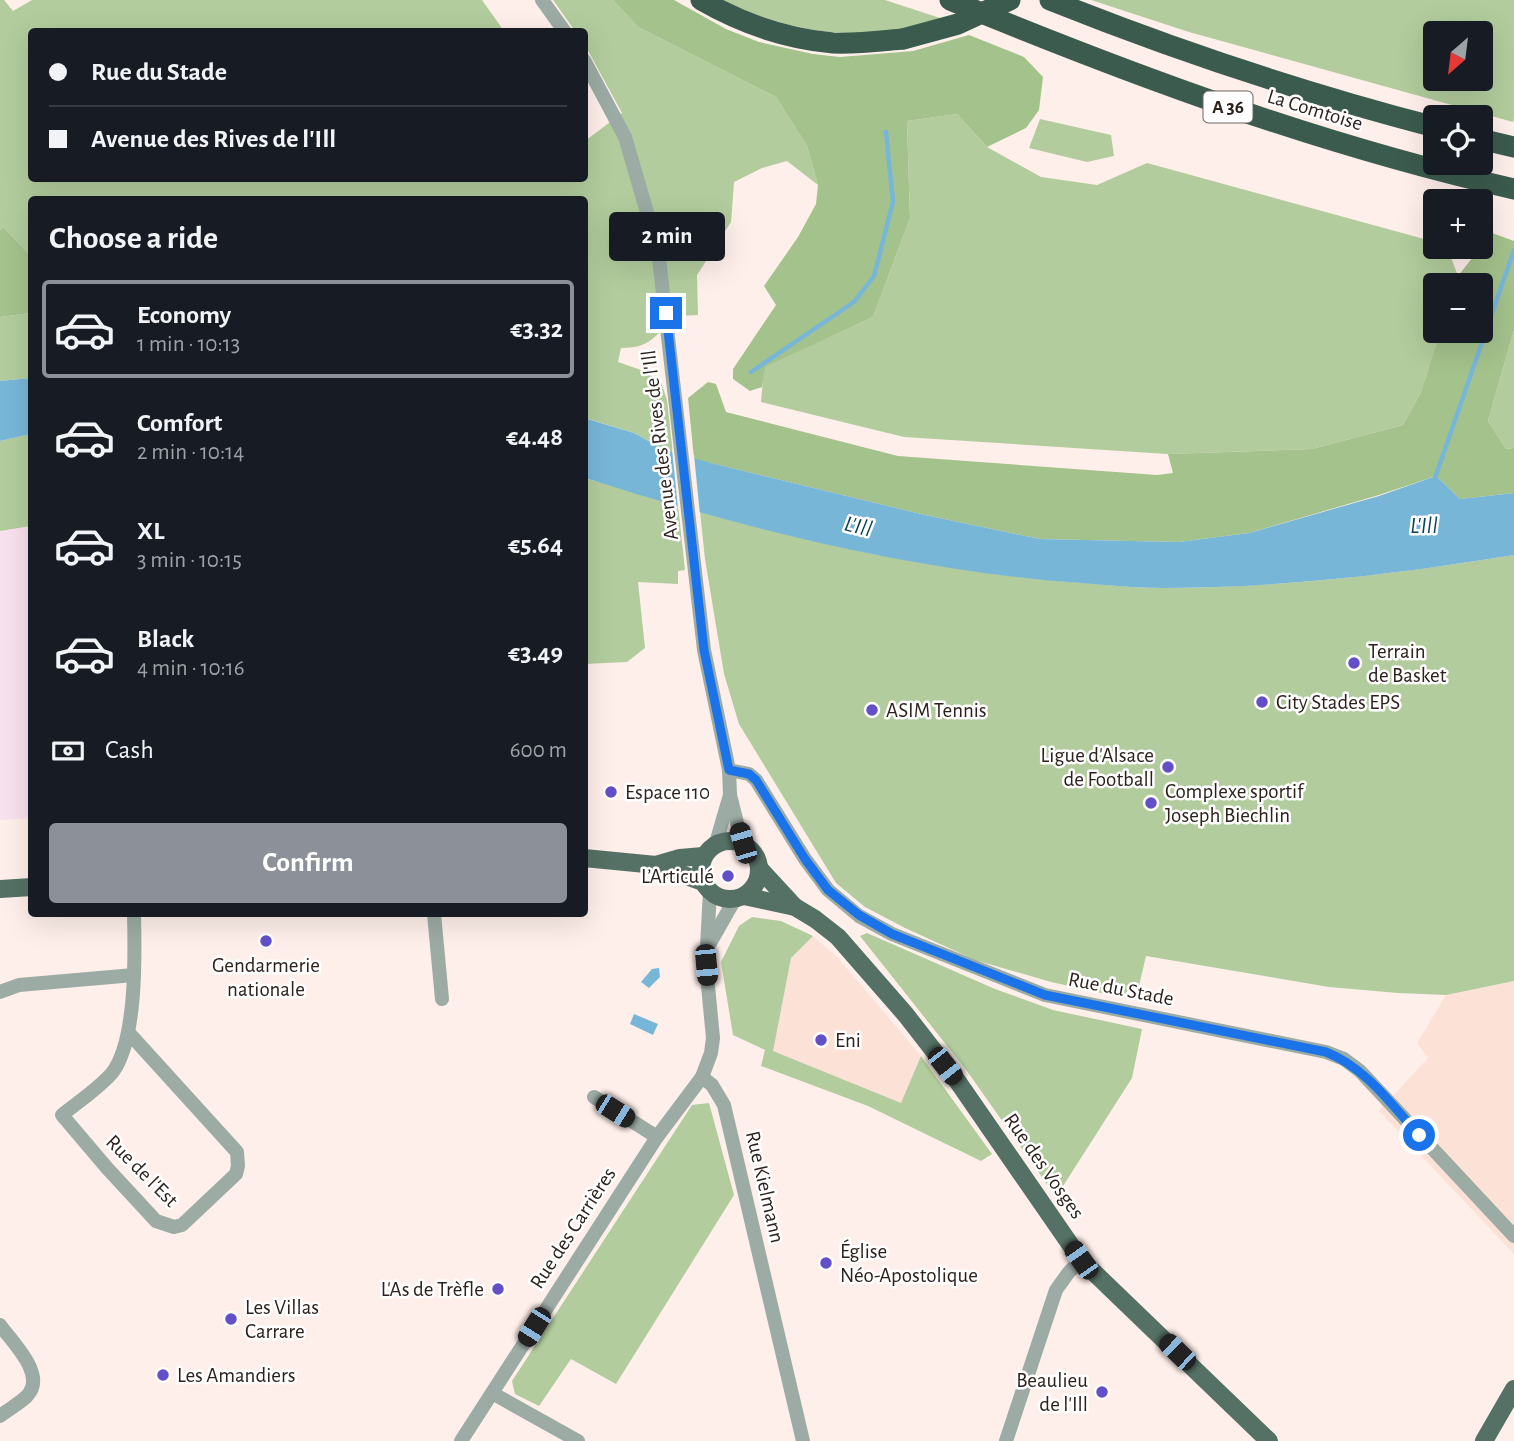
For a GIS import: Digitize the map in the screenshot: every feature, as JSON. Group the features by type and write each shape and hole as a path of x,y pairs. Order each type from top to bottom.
{"highway":[{"path":"701,0 745,22 785,34 832,43 903,39 958,24 1010,0"},
{"name":"La Comtoise","path":"950,0 1096,60 1254,117 1370,152 1514,189"},
{"name":"La Comtoise","path":"1050,0 1268,79 1423,124"},
{"path":"1493,142 1514,147"}],"main road":[{"name":"Rue des Vosges","path":"588,858 656,864 709,850 734,840 751,849 759,867 795,907 838,937 906,1015 958,1082 1081,1260 1269,1441"},
{"path":"706,886 700,873 709,850"},
{"name":"Rue des Vosges","path":"656,864 706,886 717,897 739,897 795,907"},
{"path":"739,897 756,884 759,867"},
{"path":"0,889 28,887"},
{"path":"1483,1441 1514,1389"}],"street":[{"path":"542,0 562,28"},
{"name":"Avenue des Rives de l'Ill","path":"588,68 625,137 658,250 704,650 729,770 730,795 743,843"},
{"name":"Rue du Stade","path":"729,770 749,774 756,780 805,859 828,890 859,915 892,934 1045,995 1326,1052 1344,1059 1360,1071 1514,1236"},
{"name":"Avenue des Rives de l'Ill","path":"709,850 730,795"},
{"path":"702,1077 711,1053 712,1038 706,965 706,886"},
{"path":"707,947 739,897"},
{"name":"Rue de l'Est","path":"128,1032 237,1152 239,1159 236,1174 182,1225 174,1227 156,1221 62,1115 104,1080 121,1057 128,1032 134,975 134,917"},
{"path":"434,917 442,999"},
{"path":"0,992 19,985 134,975"},
{"path":"121,1057 142,1048"},
{"name":"Rue des Carrières","path":"461,1441 657,1137 702,1077"},
{"name":"Rue Kielmann","path":"702,1077 712,1085 724,1105 803,1441"},
{"path":"594,1097 657,1137"},
{"path":"1006,1441 1056,1290 1081,1260"},
{"path":"0,1325 34,1373 35,1385 27,1396 0,1416"},
{"path":"492,1393 578,1441"}],"shaded area":[{"path":"28,526 28,818 0,820 0,531"},
{"path":"813,936 838,958 921,1056 901,1104 772,1051 791,958"},
{"path":"1514,981 1514,1254 1379,1111 1428,1058 1417,1043 1446,995"}],"green space":[{"path":"0,0 4,0 13,11 32,0 482,0 502,28 28,28 28,182 588,182 588,139 622,113 588,51 588,28 573,28 553,0 613,0 638,27 776,97 807,146 818,185 787,161 762,168 734,182 731,222 697,275 698,315 658,317 659,333 655,337 642,345 621,348 618,362 641,370 661,382 667,400 673,454 634,433 588,419 588,196 28,196 28,253 3,227 0,230"},
{"path":"613,0 674,0 726,29 759,42 840,57 913,51 969,35 1024,57 1043,77 1039,110 1026,128 987,147 957,114 907,121 910,218 873,317 765,367 762,387 750,391 733,379 733,369 776,305 764,286 798,237 816,204 818,185 807,146 776,97 638,27"},
{"path":"718,0 885,0 946,20 884,32 830,32 776,21"},
{"path":"1091,0 1514,0 1513,122 1493,116 1493,105 1452,105 1189,32"},
{"path":"957,114 987,147 1041,177 1097,185 1147,163 1423,239 1423,259 1452,259 1457,273 1423,273 1423,343 1436,343 1421,392 1403,425 1312,449 1167,454 904,437 761,402 764,367 873,317 910,218 907,121"},
{"path":"1040,119 1111,135 1114,156 1087,162 1029,148"},
{"path":"3,227 28,253 28,313 0,317 0,230"},
{"path":"1493,233 1514,241 1514,330 1488,421 1506,449 1514,448 1514,493 1460,499 1436,476 1249,533 1179,542 1040,539 925,515 694,459 688,398 708,382 716,384 726,412 898,456 1157,475 1173,473 1168,454 1312,449 1403,425 1421,392 1436,343 1493,343 1493,273 1460,273 1471,259 1493,259"},
{"path":"28,313 28,378 0,381 0,317"},
{"path":"1514,330 1514,448 1506,449 1488,421"},
{"path":"28,435 28,526 0,531 0,441"},
{"path":"588,479 678,505 685,570 678,571 678,584 638,582 645,648 627,662 588,664"},
{"name":"Complexe sportif Joseph Biechlin","path":"700,512 795,537 940,566 1037,579 1141,588 1293,583 1382,574 1514,555 1514,981 1446,995 1398,993 1329,987 1146,956 1138,990 1129,988 1124,998 1051,982 975,960 865,907 836,883 739,724 724,674"},
{"path":"752,917 781,921 813,936 791,958 773,1051 901,1103 921,1056 992,1154 981,1161 868,1106 761,1066 765,1050 733,1035 721,962 739,926"},
{"path":"867,933 995,989 1053,1010 1142,1029 1132,1078 1056,1197 967,1071 860,936"},
{"path":"709,1103 734,1195 616,1384 571,1359 539,1406 515,1394 512,1381 692,1105"}],"water":[{"path":"28,378 28,435 0,441 0,381"},
{"name":"L'Ill","path":"588,419 634,433 665,450 711,463 925,515 1040,539 1179,542 1249,533 1379,496 1436,476 1460,499 1514,493 1514,555 1338,579 1250,586 1121,586 1018,577 892,558 768,530 588,479"},
{"path":"659,968 660,977 649,988 641,982 652,969"},
{"path":"634,1014 658,1024 653,1035 630,1024"}],"pier":[{"path":"672,449 694,455 700,515 678,509"}],"waterway":[{"path":"751,372 854,302 874,276 893,202 886,132"},
{"path":"1434,481 1514,250"}],"place":[{"name":"Terrain de Basket","path":"1354,663"},
{"name":"City Stades EPS","path":"1262,702"},
{"name":"ASIM Tennis","path":"872,710"},
{"name":"Ligue d'Alsace de Football","path":"1168,767"},
{"name":"Espace 110","path":"611,792"},
{"name":"Complexe sportif Joseph Biechlin","path":"1151,803"},
{"name":"L’Articulé","path":"728,876"},
{"name":"Gendarmerie nationale","path":"266,941"},
{"name":"Eni","path":"821,1040"},
{"name":"Église Néo-Apostolique","path":"826,1263"},
{"name":"L'As de Trèfle","path":"498,1289"},
{"name":"Les Villas Carrare","path":"231,1319"},
{"name":"Les Amandiers","path":"163,1375"},
{"name":"Beaulieu de l'Ill","path":"1102,1392"}],"route":[{"path":"666,313 704,650 729,770 749,774 756,780 805,859 828,890 859,915 892,934 1045,995 1326,1052 1344,1059 1360,1071 1419,1135"}]}
